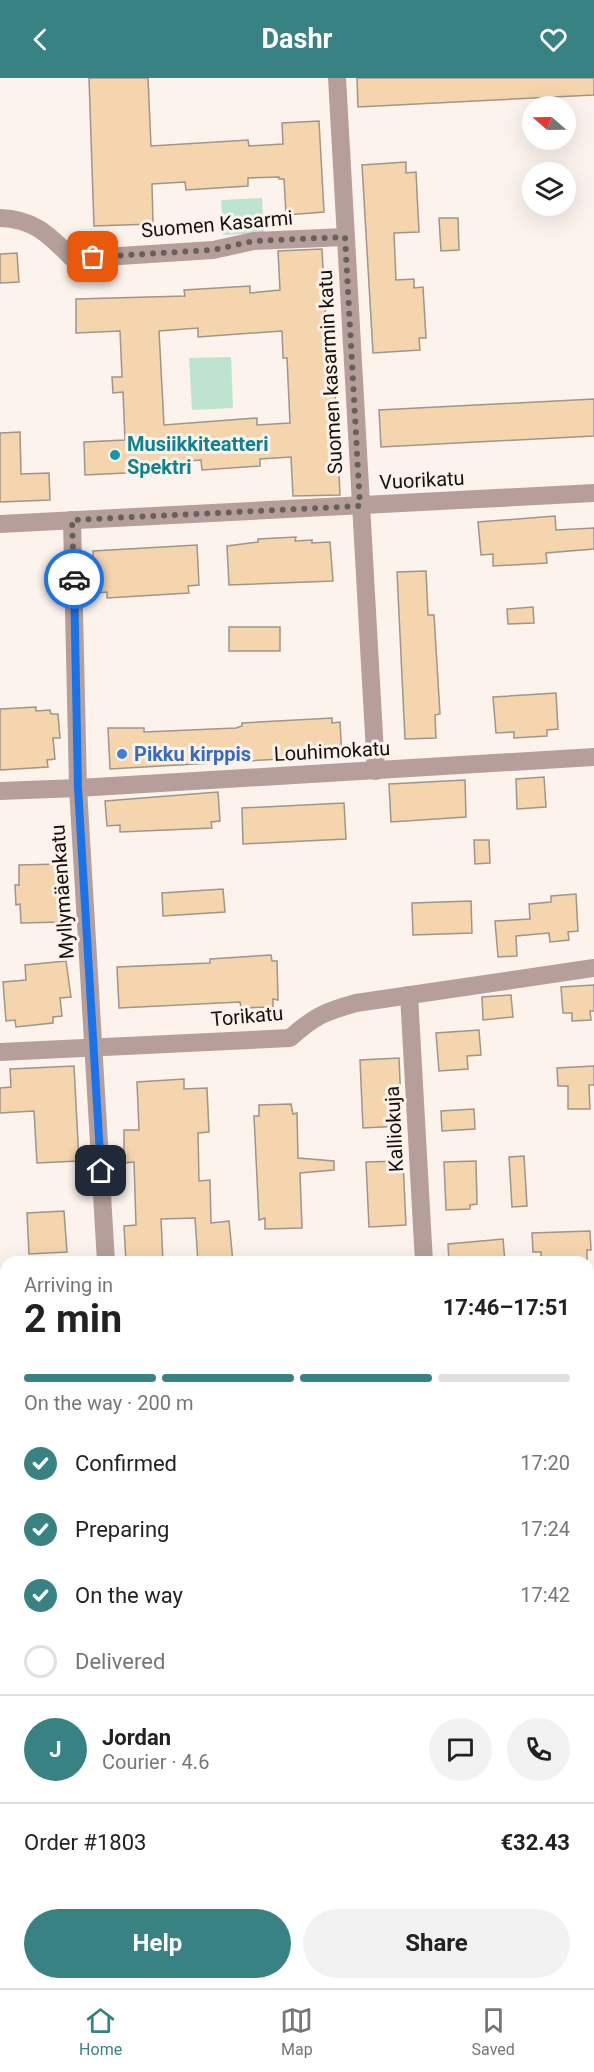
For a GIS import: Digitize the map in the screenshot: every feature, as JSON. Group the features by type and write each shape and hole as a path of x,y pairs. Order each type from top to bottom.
{"street":[{"name":"Suomen kasarmin katu","path":"337,78 376,771"},
{"name":"Suomen Kasarmi","path":"0,218 14,218 47,232 73,258 213,250 254,241 345,237"},
{"name":"Vuorikatu","path":"0,524 594,493"},
{"name":"Myllymäenkatu","path":"72,520 78,788 106,1256"},
{"name":"Louhimokatu","path":"0,791 594,757"},
{"name":"Torikatu","path":"0,1052 290,1038 307,1023 326,1011 356,1003 594,968"},
{"name":"Kalliokuja","path":"410,995 424,1256"}],"green space":[{"path":"262,198 264,233 223,235 221,200"},
{"path":"231,357 233,408 192,410 189,358"}],"building":[{"path":"89,78 148,78 151,146 248,140 249,146 283,144 282,123 319,121 324,212 286,215 284,179 279,179 279,177 248,178 248,186 186,190 185,182 152,184 153,224 94,226"},
{"path":"357,78 594,78 594,95 522,96 522,99 358,107"},
{"path":"406,162 406,173 416,172 419,232 394,233 396,280 414,279 414,288 423,287 426,338 419,338 420,350 373,353 362,165"},
{"path":"439,218 458,218 459,250 441,251"},
{"path":"322,249 326,327 332,327 340,495 293,496 291,457 260,459 260,466 202,470 201,460 165,463 166,471 85,475 84,442 125,440 123,392 113,393 112,377 122,377 120,331 76,333 76,299 185,296 184,290 250,286 250,293 280,290 278,251","holes":["198,328 198,337 282,331 283,358 287,358 290,423 257,425 257,418 164,425 159,331"]},
{"path":"17,253 19,282 0,283 0,254"},
{"path":"594,399 594,436 381,447 379,410"},
{"path":"20,432 21,474 49,473 50,500 0,502 0,433"},
{"path":"555,516 556,530 594,528 594,549 546,553 547,563 493,566 493,554 481,555 478,522"},
{"path":"296,537 295,541 330,542 333,581 229,585 227,546 258,542 258,539"},
{"path":"197,545 199,585 188,586 189,593 107,598 107,592 95,593 93,551"},
{"path":"426,571 428,615 434,615 440,714 435,715 436,738 405,739 397,572"},
{"path":"533,607 534,623 508,624 507,609"},
{"path":"229,627 280,627 280,651 229,651"},
{"path":"556,693 558,729 547,730 547,736 514,738 514,732 496,733 493,697"},
{"path":"36,707 36,711 50,710 51,714 58,714 60,738 53,738 55,759 47,760 48,767 0,770 0,709"},
{"path":"332,718 332,723 340,722 342,758 300,760 299,758 110,769 108,728 144,728 144,732 236,728 242,726 242,723"},
{"path":"544,777 546,807 517,809 516,779"},
{"path":"465,780 466,817 391,822 389,784"},
{"path":"218,792 220,821 211,822 212,828 120,832 120,825 107,826 105,801"},
{"path":"344,803 346,839 243,844 242,808"},
{"path":"474,840 489,840 490,863 475,864"},
{"path":"60,864 62,922 21,923 20,904 16,905 15,885 19,885 19,865"},
{"path":"223,889 225,912 163,916 162,893"},
{"path":"576,894 578,931 568,932 569,940 550,942 549,933 516,936 517,956 498,957 495,921 530,919 529,904 551,902 551,896"},
{"path":"471,901 472,933 413,935 412,903"},
{"path":"271,955 272,961 277,961 278,1000 273,999 273,1007 241,1008 240,1002 119,1008 117,967 210,963 210,959"},
{"path":"66,961 71,997 60,998 62,1016 53,1017 53,1023 16,1027 15,1020 6,1021 3,982 26,980 25,965"},
{"path":"594,985 594,1011 590,1011 591,1020 572,1021 572,1013 563,1013 561,987"},
{"path":"511,995 513,1017 483,1020 482,997"},
{"path":"479,1030 481,1055 467,1056 468,1069 439,1071 436,1033"},
{"path":"399,1058 402,1126 363,1128 360,1060"},
{"path":"74,1066 79,1161 37,1163 34,1111 0,1113 0,1088 11,1087 10,1069"},
{"path":"594,1066 594,1085 589,1085 590,1109 568,1109 568,1086 558,1086 557,1068"},
{"path":"184,1079 184,1089 207,1088 209,1132 198,1133 199,1181 210,1180 211,1223 229,1221 232,1256 198,1256 195,1218 161,1219 163,1256 126,1256 124,1226 136,1225 134,1162 124,1163 124,1130 139,1130 137,1082"},
{"path":"291,1104 293,1114 297,1113 298,1158 334,1161 334,1170 300,1173 302,1228 265,1229 265,1218 259,1220 254,1116 259,1116 259,1105"},
{"path":"474,1109 475,1129 442,1131 441,1111"},
{"path":"524,1156 527,1206 512,1207 509,1157"},
{"path":"403,1161 406,1225 369,1227 366,1162"},
{"path":"476,1161 477,1204 470,1205 470,1209 446,1210 444,1162"},
{"path":"64,1211 67,1252 29,1254 27,1213"},
{"path":"590,1231 591,1250 587,1250 587,1256 541,1256 541,1252 533,1252 532,1233"},
{"path":"503,1239 504,1256 449,1256 448,1244"}],"way so far":[{"path":"74,579 72,520 360,506 345,237 254,241 213,250 93,257"}],"place":[{"name":"Musiikkiteatteri Spektri","path":"115,455"},
{"name":"Pikku kirppis","path":"122,754"}],"route":[{"path":"74,579 78,788 101,1171"}]}
